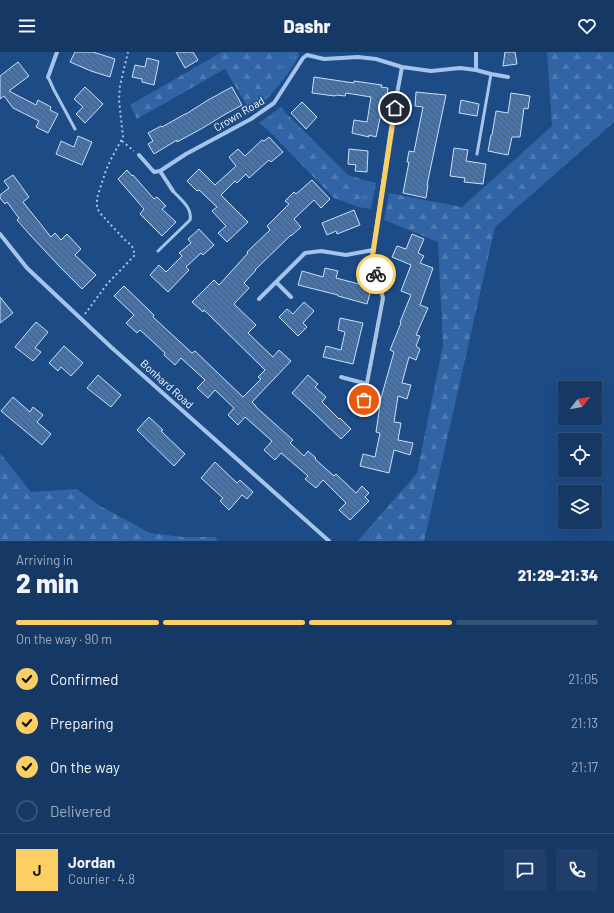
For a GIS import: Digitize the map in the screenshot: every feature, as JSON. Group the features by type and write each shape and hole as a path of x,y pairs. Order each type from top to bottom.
{"street":[{"path":"48,77 57,52"},
{"path":"476,52 476,70"},
{"name":"Crown Road","path":"160,171 186,154 251,119 274,103 303,58 307,55 324,59 358,57 376,59 402,67 431,71 460,68 508,77"},
{"path":"361,415 383,298 372,259 392,122 402,67"},
{"path":"139,155 154,172 160,171 173,191"},
{"name":"Bonhard Road","path":"0,234 27,268 81,319 329,541"},
{"path":"259,299 305,253 321,251 346,255 373,250"},
{"path":"276,282 291,297"},
{"path":"341,377 367,384"}],"lane":[{"path":"477,154 491,74"},
{"path":"48,77 75,129"},
{"path":"158,251 190,220 190,210 173,191"}],"path":[{"path":"81,319 107,284 135,256 132,246 97,208 97,198 105,173 123,137 119,100 120,86 128,52"},
{"path":"121,140 139,155"}],"green space":[{"path":"222,52 271,52 280,66 247,106 225,69 137,119 130,105"},
{"path":"271,52 298,52 299,56 287,75 269,97 252,113 247,106 279,66"},
{"path":"547,52 614,52 614,122 495,227 424,541 358,541 417,473 443,345 438,242 384,220 389,193 462,207 552,126"},
{"path":"281,107 285,112 268,130 259,123"},
{"path":"285,112 348,175 364,180 358,207 334,198 268,130"},
{"path":"364,180 376,183 371,209 358,207"},
{"path":"0,453 31,492 77,489 100,506 150,533 183,537 216,537 217,541 0,541"}],"building":[{"path":"75,52 93,52 115,59 110,77 70,62"},
{"path":"176,52 193,52 198,60 185,68"},
{"path":"505,52 515,52 517,64 503,66"},
{"path":"147,58 159,61 154,85 142,82 142,79 132,77 135,65 145,67"},
{"path":"18,62 29,76 9,91 36,105 38,100 51,107 50,110 58,114 48,133 36,127 39,121 13,108 4,96 0,99 0,76"},
{"path":"314,77 354,83 354,81 382,85 381,87 388,88 385,110 382,109 376,137 352,133 354,120 367,122 371,97 346,93 345,96 335,96 312,93"},
{"path":"85,87 103,104 85,123 76,114 83,107 74,99"},
{"path":"232,87 242,105 154,154 148,144 153,141 148,133 186,114"},
{"path":"416,92 446,95 427,185 426,198 403,193 409,162 407,162 409,151 414,152 423,107 415,106"},
{"path":"511,93 530,96 528,109 524,108 520,137 512,137 508,155 488,151 496,111 508,113"},
{"path":"461,100 479,104 477,116 459,113"},
{"path":"302,102 317,117 306,129 291,113"},
{"path":"78,136 92,142 82,165 56,154 61,141 74,147"},
{"path":"269,137 283,152 271,162 269,160 249,178 246,174 237,183 235,181 221,195 248,222 227,242 218,233 226,226 212,211 217,207 187,181 199,169 215,185 236,166 229,157 238,149 245,156 262,140 264,141"},
{"path":"454,148 468,150 466,161 486,164 483,184 464,182 465,178 450,176"},
{"path":"349,149 368,151 367,172 355,171 356,165 348,164"},
{"path":"127,170 154,199 157,197 166,206 162,209 176,222 162,236 140,214 144,209 118,179"},
{"path":"13,175 29,197 23,202 51,237 55,233 61,240 67,234 81,249 75,255 96,275 82,289 17,220 19,218 7,202 5,204 0,198 0,195 9,188 4,181"},
{"path":"312,180 330,199 321,208 314,200 294,219 301,227 255,270 244,283 249,288 234,304 256,325 248,333 273,357 279,350 291,361 252,402 293,440 290,443 304,456 308,451 334,476 336,474 356,493 362,486 369,493 365,497 369,501 350,520 339,510 346,503 323,480 316,488 305,479 308,476 281,453 275,460 264,450 272,441 245,417 238,425 228,415 234,408 215,390 208,398 197,388 205,380 181,358 175,365 164,355 165,353 140,330 137,333 126,323 134,315 114,296 124,286 154,315 153,317 192,353 195,351 243,397 261,379 258,377 265,370 204,310 203,312 192,302 214,280 219,285 248,253 247,252 270,230 267,226 289,204 285,201 294,192 296,194"},
{"path":"354,210 360,225 337,234 336,231 327,235 322,223"},
{"path":"199,229 214,245 203,255 201,253 186,267 189,270 168,292 150,275 159,265 166,272 182,256 179,253 191,243 188,239"},
{"path":"412,234 424,239 418,253 424,256 420,263 433,268 420,305 428,308 416,335 420,336 416,346 420,349 416,360 409,357 402,383 411,385 407,399 398,396 394,422 401,423 398,440 413,443 410,455 394,450 389,473 360,466 363,454 375,457 380,433 376,432 381,398 394,352 390,350 411,295 401,291 411,265 392,257 397,246 406,249"},
{"path":"325,268 338,271 336,278 359,284 361,278 373,282 367,304 298,285 302,271 323,277"},
{"path":"0,297 13,313 0,323"},
{"path":"304,302 314,311 303,323 307,327 298,336 279,317 287,309 293,314"},
{"path":"340,318 363,323 353,364 323,357 326,346 341,350 345,332 338,330"},
{"path":"36,322 48,332 35,348 41,352 33,361 15,347"},
{"path":"64,346 83,363 71,376 61,367 58,371 49,363"},
{"path":"98,375 121,395 111,407 87,388"},
{"path":"308,375 318,384 315,387 326,397 322,402 351,429 341,439 292,393"},
{"path":"13,397 30,412 33,407 43,415 37,422 51,434 42,445 1,411"},
{"path":"149,417 185,454 174,466 137,430"},
{"path":"215,462 237,483 240,480 253,492 247,499 242,495 229,510 220,501 223,498 201,478"}],"way so far":[{"path":"364,400 383,298 376,274"}],"route":[{"path":"376,274 372,259 395,108"}]}
